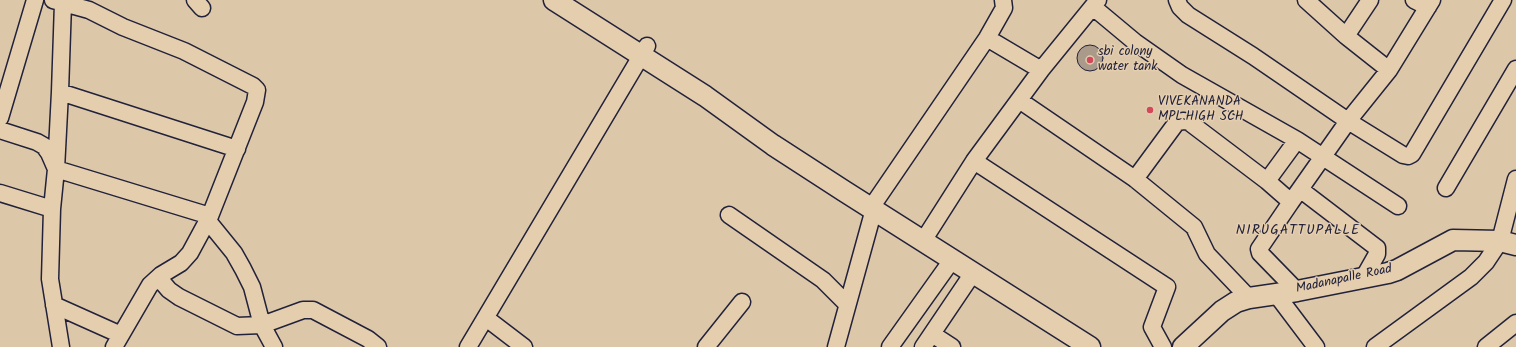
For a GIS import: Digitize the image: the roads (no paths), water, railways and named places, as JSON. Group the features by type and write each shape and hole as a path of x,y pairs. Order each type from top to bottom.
{"main road":[{"path":"554,0 711,88 783,137 876,204 1105,347"},
{"path":"574,0 644,51"},
{"path":"925,236 952,260 1081,344"},
{"name":"Madanapalle Road","path":"1183,347 1222,311 1236,302 1249,298 1297,291 1397,270 1453,240 1508,243"}],"street":[{"path":"0,118 35,0"},
{"path":"836,347 876,204 987,38 1004,8 1003,0"},
{"path":"1176,0 1180,7 1188,15 1253,56 1348,121 1408,156 1412,154 1503,0"},
{"path":"1346,36 1370,0"},
{"path":"1309,1 1346,36 1389,70"},
{"path":"54,305 118,341 150,285 161,275 181,263 190,253 209,218 258,95 257,90 253,86 184,51 122,27 89,10 58,2 60,92 52,209 50,280 54,305 61,347"},
{"path":"1297,291 1260,253 1259,249 1348,121 1389,70 1424,2"},
{"path":"925,236 974,161 1041,70 1095,3 1135,42 1182,75 1297,140 1398,206"},
{"path":"987,38 1041,70"},
{"path":"468,347 592,141 644,51"},
{"path":"1446,188 1516,71"},
{"path":"60,92 237,149"},
{"path":"1019,100 1135,179 1194,227 1207,254 1249,298"},
{"path":"1135,179 1177,122 1189,122 1267,181 1296,196 1377,248 1377,254 1364,277"},
{"path":"0,130 38,142 44,146 56,168 209,218 234,253 243,269 252,288 262,325 274,347"},
{"path":"1267,181 1297,140"},
{"path":"974,161 1167,286 1152,327 1163,347"},
{"path":"1376,347 1471,277 1508,243 1516,180"},
{"path":"0,193 52,209"},
{"path":"729,215 822,280 848,304"},
{"path":"890,347 952,260"},
{"path":"923,347 973,273"},
{"path":"161,275 163,283 169,290 179,297 236,326 262,325 303,310 313,310 368,339 378,347"},
{"path":"1276,294 1316,347"},
{"path":"706,347 742,302"},
{"path":"486,318 524,347"},
{"path":"1486,347 1516,323"},
{"path":"932,334 952,347"}],"place":[{"name":"sbi colony water tank","path":"1090,60"},
{"name":"VIVEKANANDA MPL.HIGH SCH","path":"1150,110"}],"district":[{"name":"NIRUGATTUPALLE","path":"1298,232"}]}
